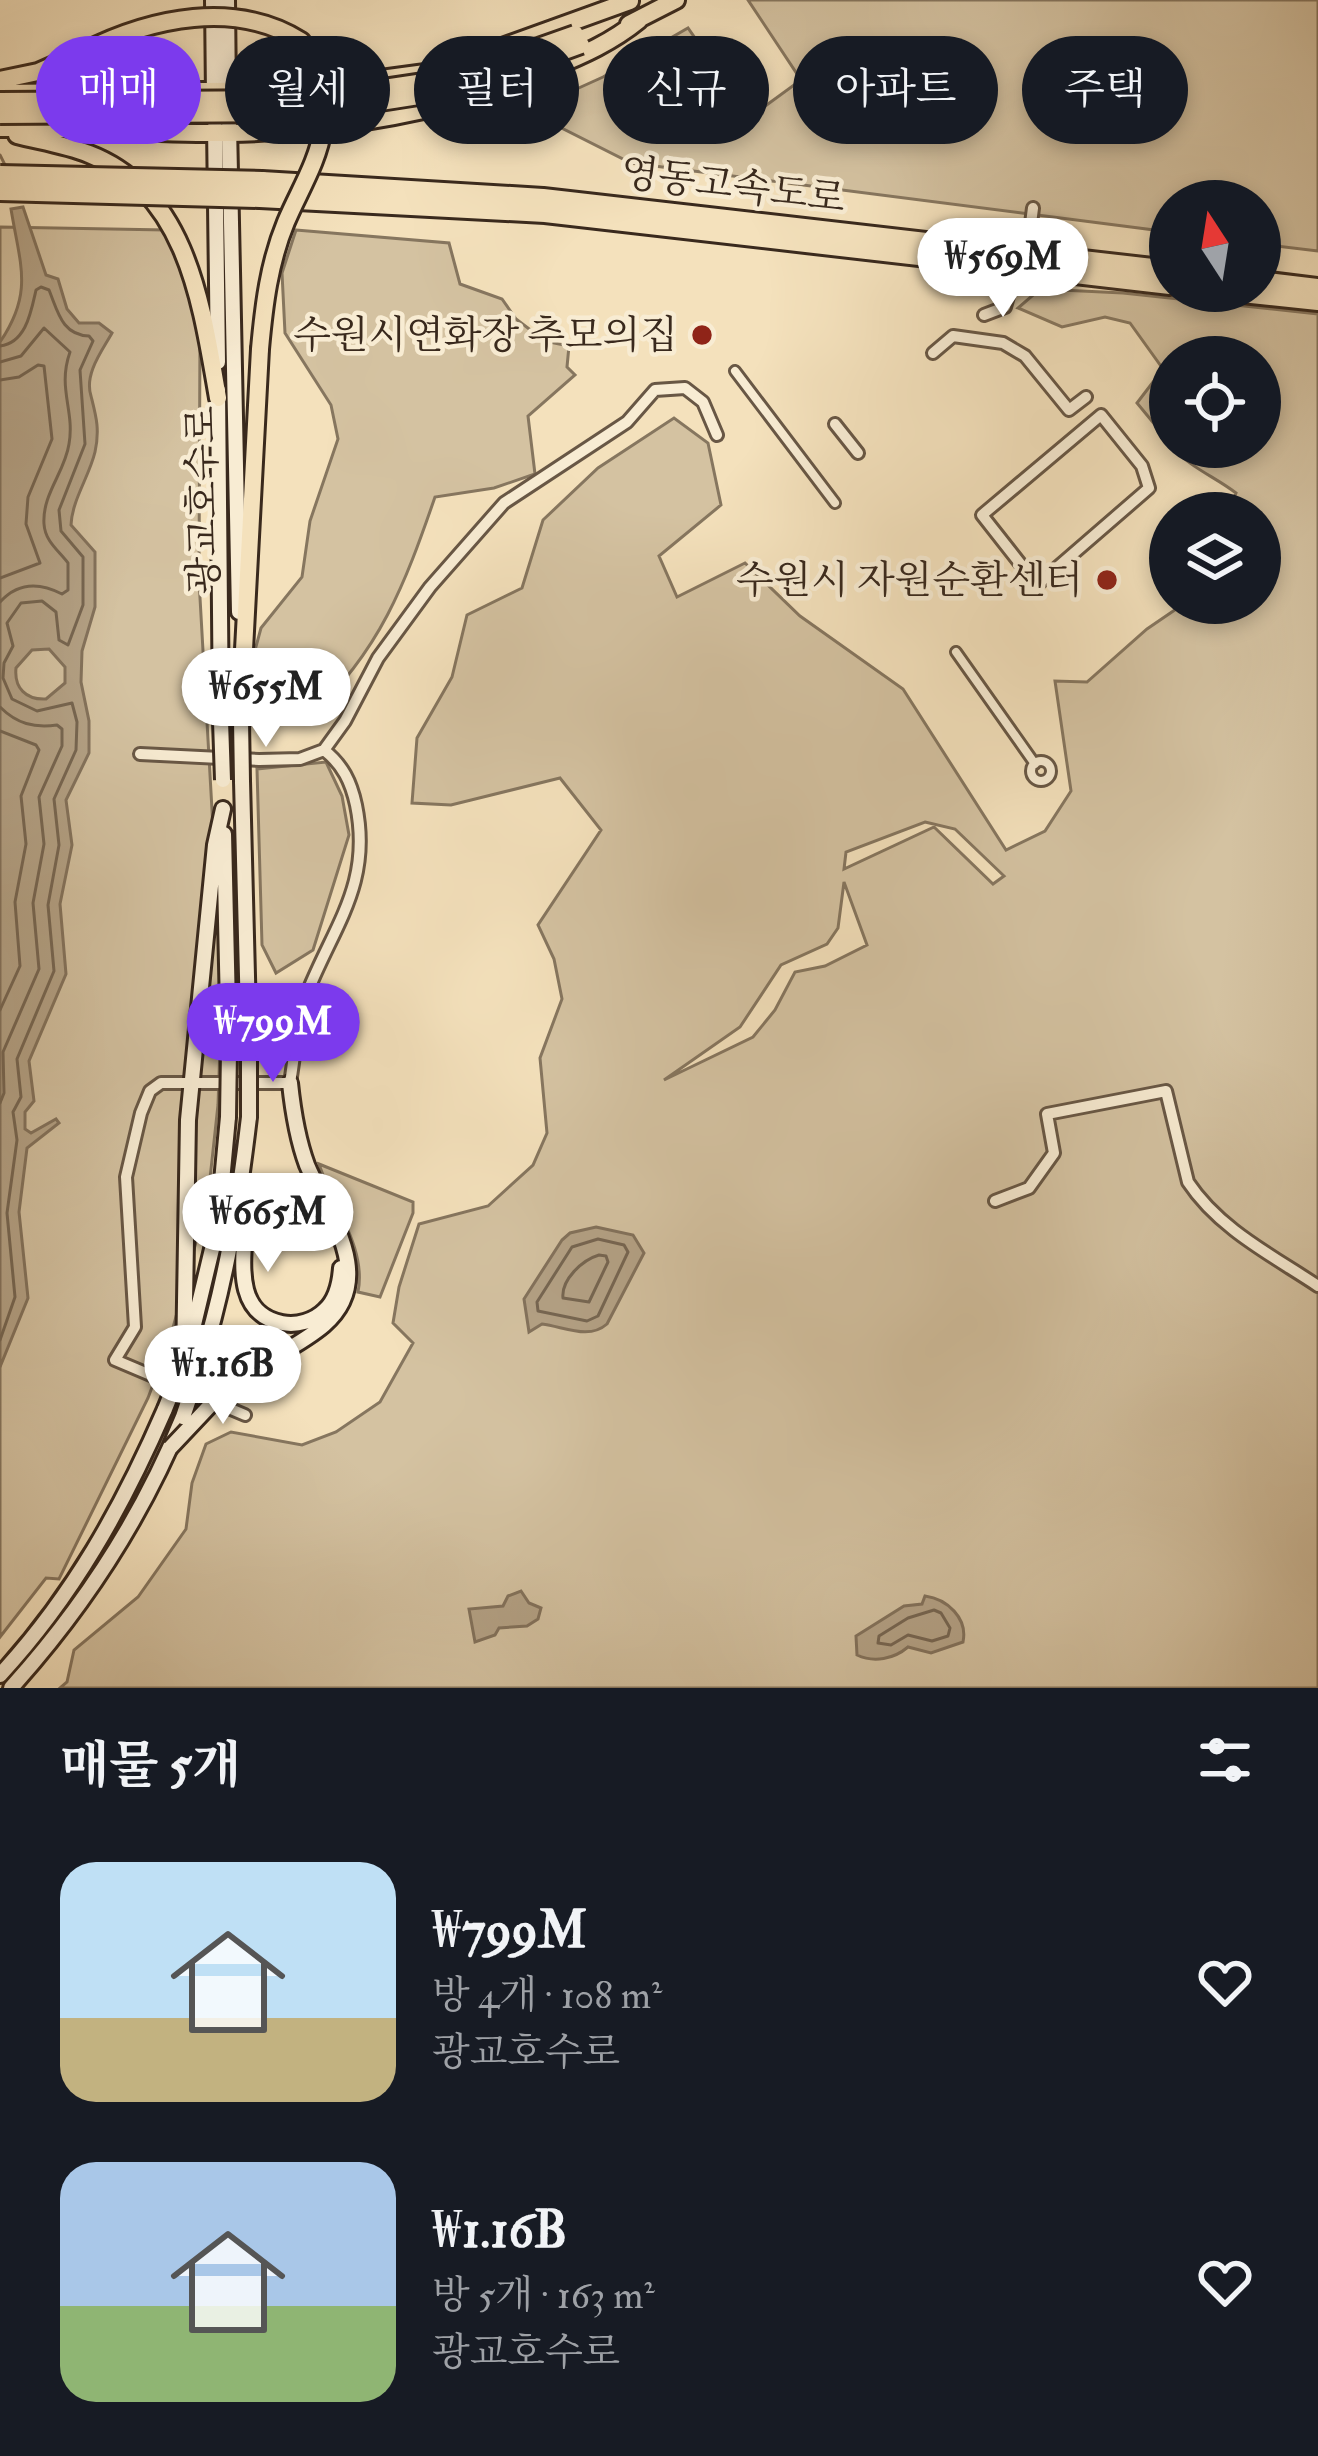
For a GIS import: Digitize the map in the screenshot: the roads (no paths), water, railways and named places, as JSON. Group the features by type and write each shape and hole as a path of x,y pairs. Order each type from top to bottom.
{"highway":[{"path":"0,97 308,89 433,71 630,0"},
{"path":"579,39 630,0"},
{"path":"579,40 639,20 676,0"},
{"path":"0,80 38,72 179,7 229,2 274,18 290,29 314,59 324,123 273,260 260,349 241,713"},
{"path":"8,130 222,133 387,116 460,101 519,82 618,38 639,20"},
{"path":"0,97 241,101 328,97 414,84"},
{"path":"0,115 310,113 414,97"},
{"path":"8,130 100,159 127,174 153,199 190,266 218,398"},
{"name":"영동고속도로","path":"0,175 545,213 1149,283"},
{"name":"영동고속도로","path":"0,191 261,190 543,198 1149,268"},
{"path":"1281,283 1318,287"},
{"path":"1281,298 1318,302"}],"main road":[{"name":"광교호수로","path":"11,1688 99,1579 183,1417 224,1284 249,1117 221,88 213,0"},
{"name":"광교호수로","path":"221,88 226,0"},
{"name":"광교호수로","path":"0,1675 84,1570 130,1488 184,1362 218,1224 229,1118 218,398 222,133"},
{"path":"184,1362 190,1082 215,845 224,808"},
{"path":"170,1448 219,1396 324,1326 341,1305 350,1273 349,1257 298,1138 290,1083"},
{"path":"242,1175 248,1192 243,1280 253,1306 265,1317 294,1324 320,1315 340,1280 340,1239"}],"street":[{"path":"1029,238 1033,208"},
{"path":"984,315 1004,307 1013,279"},
{"path":"933,353 953,336 1003,343 1025,356 1069,410 1086,397"},
{"path":"735,371 835,503"},
{"path":"140,754 259,760 300,759 324,751 378,658 430,587 504,503 627,422 655,390 685,388 703,402 717,435"},
{"path":"1101,415 1142,466 1149,488 1037,585 982,514 1101,415"},
{"path":"835,424 859,453"},
{"path":"956,652 1035,764"},
{"path":"245,1415 116,1360 135,1328 126,1177 141,1113 150,1091 161,1083 290,1083 307,993 352,898 359,864 361,831 352,789 340,763 324,751"},
{"path":"995,1201 1029,1188 1054,1153 1047,1114 1166,1091 1188,1182 1196,1196 1232,1229 1318,1286"}],"water":[{"path":"23,207 46,275 58,279 67,309 79,323 99,323 112,333 90,379 96,444 71,525 95,552 95,607 82,651 89,753 66,800 72,845 60,904 66,974 29,1061 34,1101 25,1112 25,1129 31,1133 56,1119 59,1123 27,1148 19,1212 28,1298 0,1367 0,342 17,308 22,278 11,209","holes":["49,649 65,667 65,683 46,699 27,695 19,687 16,668 32,650"]},
{"path":"596,1227 633,1235 644,1253 607,1324 585,1332 542,1324 529,1332 524,1299 562,1240 570,1233"},
{"path":"521,1591 529,1603 541,1608 538,1619 527,1626 499,1628 495,1635 475,1642 469,1609 503,1606 508,1596"},
{"path":"925,1596 954,1611 962,1625 963,1642 931,1653 908,1647 884,1658 857,1655 856,1636 904,1606 922,1604"}],"waterway":[{"path":"0,155 7,169"}],"place":[{"name":"수원시연화장 추모의집","path":"702,335"},
{"name":"수원시 자원순환센터","path":"1107,580"}]}
